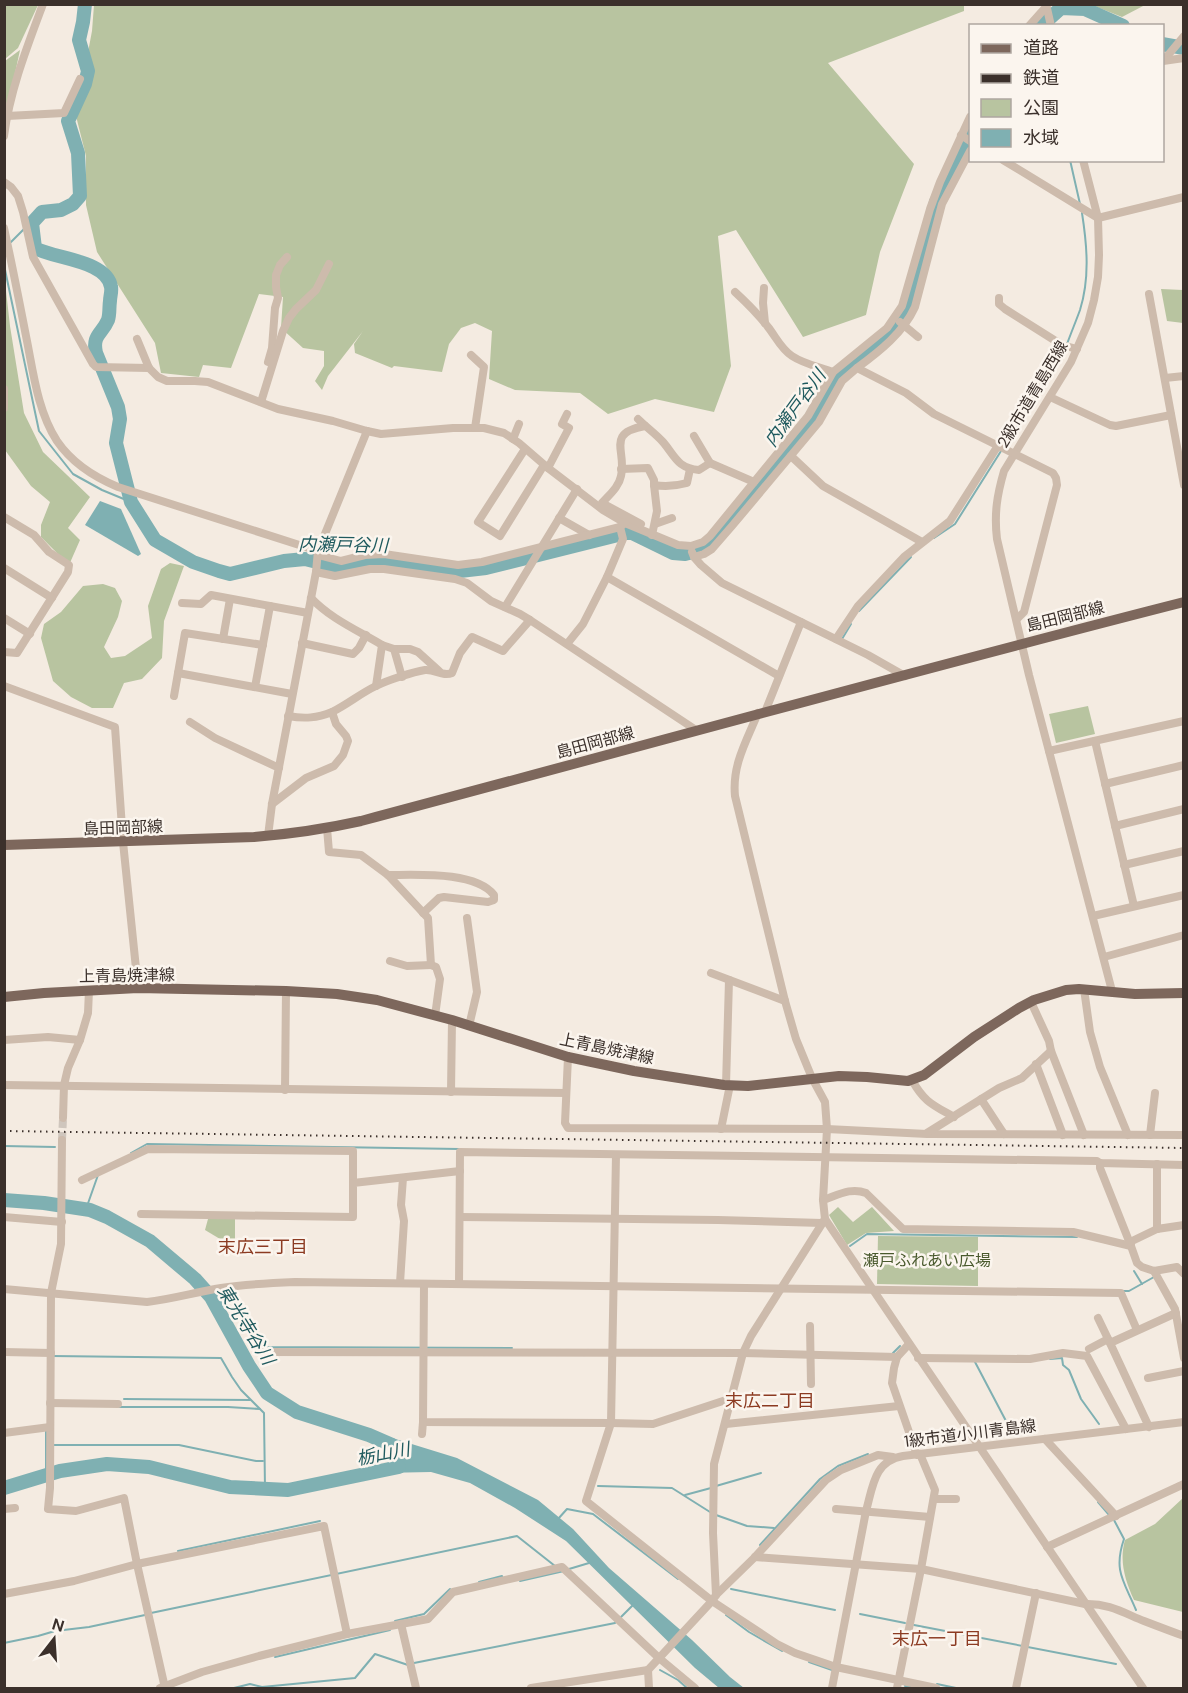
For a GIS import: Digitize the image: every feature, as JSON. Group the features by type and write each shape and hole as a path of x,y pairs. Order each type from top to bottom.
{"main road":[{"name":"島田岡部線","path":"4,845 268,836 361,821 761,712 905,676 1022,642 1184,602"},
{"name":"上青島焼津線","path":"4,997 138,988 338,994 377,1000 452,1020 568,1057 634,1071 748,1086 839,1076 858,1076 901,1082 912,1080"},
{"path":"912,1080 924,1075 1004,1016 1031,1002 1066,990 1084,989 1136,994 1184,993"}],"street":[{"path":"4,136 24,52 43,4"},
{"path":"1031,24 1046,6"},
{"path":"1046,6 1050,24"},
{"path":"1164,60 1184,36"},
{"path":"1164,61 1184,58"},
{"path":"8,116 64,113 80,79"},
{"path":"580,492 595,497 611,509 654,530 678,545 691,546 703,542 710,536 808,416 832,373 878,336 895,318 903,303 939,182 969,119"},
{"path":"961,135 969,140"},
{"path":"694,557 712,549 791,456 819,422 842,381 886,345 910,318 915,307 942,204 969,153"},
{"path":"1006,162 1098,218 1184,197"},
{"name":"2級市道青島西線","path":"1084,162 1098,218 1100,255 1098,277 1088,323 1071,362 1004,471 995,518 997,539 1022,642 1112,991"},
{"path":"4,182 11,186 18,196 33,257 93,364 101,367 149,368"},
{"path":"4,228 8,258 34,379 50,428 63,449 78,465 118,487 341,561 365,555 384,554 458,565 482,562 622,525 654,530 672,518"},
{"path":"259,401 272,348 274,308 278,298 276,276 280,265 287,257"},
{"path":"259,401 289,318 316,290 329,264"},
{"path":"764,288 765,324"},
{"path":"735,292 765,324 783,349 793,357 832,373 842,381"},
{"path":"1149,294 1171,415 1180,441 1183,483"},
{"path":"999,298 999,304 1005,309 1062,345 1077,349"},
{"path":"903,303 915,307"},
{"path":"895,318 918,337"},
{"path":"878,336 886,345"},
{"path":"137,339 149,368 158,377 167,381 208,382 278,409 381,434 453,428 484,428 504,433 622,525"},
{"path":"836,639 858,606 904,557 951,521 1062,345"},
{"path":"471,355 484,367 475,428"},
{"path":"857,368 906,393 934,414 1053,473 1056,485 1024,612 1017,620"},
{"path":"1165,378 1184,376"},
{"path":"4,389 4,408"},
{"path":"1050,397 1116,426 1171,415"},
{"path":"525,449 478,522 500,536 569,428 562,424 567,414"},
{"path":"602,503 616,487 621,476 622,436 641,422 663,442 683,466 699,470 710,463"},
{"path":"513,439 519,424"},
{"path":"268,836 318,553 367,431"},
{"path":"694,436 710,463 754,482"},
{"path":"791,456 824,486 922,542"},
{"path":"768,465 777,472"},
{"path":"621,469 648,468 654,480 657,511 654,530"},
{"path":"654,485 670,486 687,483 690,469"},
{"path":"505,607 559,518 580,492"},
{"path":"4,517 34,536 49,552 69,565 68,572 17,653 4,652"},
{"path":"559,518 589,535"},
{"path":"567,644 583,624 607,577 622,539 622,525"},
{"path":"691,546 694,557 701,566 722,583 905,676"},
{"path":"4,567 52,598"},
{"path":"316,569 334,576 384,568 455,579 467,583 491,601 530,620 696,730"},
{"path":"607,577 779,676"},
{"path":"182,603 201,604 211,595 308,613"},
{"path":"223,639 230,598"},
{"path":"311,598 321,609 339,622 394,650 418,652 443,674"},
{"path":"255,687 270,606"},
{"path":"4,618 30,634"},
{"path":"288,716 318,717 347,705 376,686 427,670 452,674 460,653 472,637 503,651 530,620"},
{"path":"714,1598 714,1464 745,1350 779,1288 823,1221 827,1129 825,1102 796,1039 734,788 736,767 779,676 801,622"},
{"path":"174,696 185,633 263,645"},
{"path":"302,643 353,654 366,635"},
{"path":"376,686 382,645"},
{"path":"394,650 402,677"},
{"path":"178,673 292,694"},
{"path":"4,686 115,727 123,842 138,988"},
{"path":"272,804 306,778 334,766 343,755 348,741 336,724 332,711"},
{"path":"1049,751 1184,721"},
{"path":"190,722 215,738 279,768"},
{"path":"1095,741 1134,906"},
{"path":"1105,784 1184,765"},
{"path":"1115,826 1184,809"},
{"path":"327,828 329,852 361,855 388,875 428,918 431,965"},
{"path":"1124,865 1184,851"},
{"path":"388,875 445,876 469,880 486,888 494,896 494,900 488,902 439,898 423,913"},
{"path":"1093,916 1184,895"},
{"path":"467,918 477,992 470,1026"},
{"path":"1104,957 1184,935"},
{"path":"390,961 407,966 431,965 436,967 440,979 435,1016"},
{"path":"711,973 785,1001"},
{"path":"721,1129 728,1085 729,980"},
{"path":"1084,989 1090,1032 1100,1067 1128,1135"},
{"path":"63,1118 64,1085 88,1013 90,990"},
{"path":"285,1090 286,991"},
{"path":"1031,1002 1050,1041 1051,1050 1084,1135"},
{"path":"451,1092 452,1020"},
{"path":"4,1040 48,1037 80,1040"},
{"path":"927,1134 999,1088 1022,1078 1051,1050"},
{"path":"568,1057 565,1123 568,1128 827,1129 927,1134 1184,1135"},
{"path":"1036,1064 1063,1135"},
{"path":"912,1080 927,1101 954,1117"},
{"path":"4,1085 566,1093"},
{"path":"1150,1135 1155,1093"},
{"path":"981,1099 1004,1134"},
{"path":"62,1140 61,1244 51,1293 48,1509 76,1511 124,1498 164,1688 202,1672 259,1656 347,1634 428,1619 453,1592 562,1567 695,1689"},
{"path":"82,1180 148,1149 353,1151 353,1217 141,1214"},
{"path":"459,1284 460,1152 1097,1161 1100,1163 1184,1165"},
{"path":"616,1155 611,1423 586,1501 777,1644 795,1653 898,1685 936,1689"},
{"path":"1100,1163 1137,1263 1154,1271 1177,1267 1184,1274"},
{"path":"1156,1164 1157,1229"},
{"path":"353,1183 460,1171"},
{"path":"400,1283 404,1221 401,1205 403,1178"},
{"path":"823,1200 852,1190 859,1190 866,1193 903,1229 1073,1232 1130,1244 1157,1229 1184,1225"},
{"path":"460,1216 823,1221"},
{"path":"4,1217 62,1220"},
{"path":"823,1221 1143,1689"},
{"path":"1154,1271 1181,1325 1184,1358"},
{"path":"4,1289 147,1302 218,1288 296,1282 1121,1293 1137,1330"},
{"path":"422,1434 424,1284"},
{"path":"1089,1349 1176,1313"},
{"path":"1098,1318 1149,1426"},
{"path":"810,1326 811,1384"},
{"path":"898,1685 935,1490 918,1455 891,1383 897,1357 909,1344"},
{"path":"260,1352 423,1353 611,1348 745,1350 897,1357"},
{"path":"4,1353 51,1353"},
{"path":"918,1358 1030,1359 1062,1353 1087,1356 1126,1429"},
{"path":"1148,1378 1184,1371"},
{"path":"423,1422 658,1424 732,1398"},
{"path":"50,1403 118,1404"},
{"path":"726,1424 899,1406"},
{"name":"1級市道小川青島線","path":"832,1689 866,1510 881,1466 894,1458 1184,1422"},
{"path":"4,1434 50,1427"},
{"path":"1045,1439 1116,1516"},
{"path":"531,1689 573,1685 648,1670 826,1480 841,1470 878,1455 894,1458"},
{"path":"1047,1547 1184,1484"},
{"path":"934,1499 956,1499"},
{"path":"4,1509 15,1508"},
{"path":"836,1509 930,1517"},
{"path":"4,1594 74,1581 137,1564 324,1526 347,1634"},
{"path":"755,1557 921,1569 1085,1604 1097,1603 1114,1607 1184,1636"},
{"path":"1016,1689 1036,1593"},
{"path":"401,1624 416,1689"},
{"path":"648,1670 649,1689"}],"green space":[{"path":"5,4 38,5 18,48 5,59"},
{"path":"94,5 964,5 964,11 828,63 914,164 880,252 866,315 803,337 736,230 718,236 731,366 714,412 655,399 608,414 580,393 515,390 489,379 492,331 475,323 461,328 449,344 442,372 394,366 392,368 355,353 354,344 363,331 328,376 322,390 315,381 324,366 324,351 303,348 281,328 283,297 259,294 231,368 203,365 199,377 161,373 155,343 97,252 86,205 86,156 76,116 92,31"},
{"path":"1092,5 1145,5 1122,17"},
{"path":"20,50 5,120 5,61"},
{"path":"4,273 24,413 43,452 90,497 68,528 80,540 69,565 41,537 41,525 50,502 31,486 5,450"},
{"path":"1161,289 1183,290 1183,323 1167,321"},
{"path":"170,563 184,566 164,621 162,658 142,679 124,683 113,708 92,708 71,697 53,681 41,638 44,624 61,612 83,586 103,584 115,588 122,601 118,617 104,647 111,658 125,656 152,638 148,606 161,569"},
{"path":"1088,706 1095,734 1056,743 1049,714"},
{"path":"838,1207 853,1222 872,1207 894,1231 866,1233 847,1245 829,1215"},
{"path":"208,1219 235,1219 235,1248 205,1230"},
{"name":"瀬戸ふれあい広場","path":"878,1236 978,1237 978,1286 877,1284"},
{"path":"1183,1498 1183,1612 1134,1600 1126,1578 1123,1548 1125,1540 1155,1524"}],"water":[{"path":"100,501 121,509 141,554 138,556 85,525"},
{"path":"376,1433 457,1458 538,1500 573,1529 609,1568 744,1688 719,1688 695,1668 566,1541 515,1508 470,1483 431,1472 381,1473 381,1465 390,1462 392,1451 375,1441"}],"waterway":[{"name":"内瀬戸谷川","path":"85,4 79,40 88,71 85,84 68,121 78,153 80,196 73,204 61,210 42,212 32,223 35,248 100,271 107,278 111,287 109,318 96,338 95,347 118,407 120,419 116,443 131,502 155,540 193,562 230,574 284,561 305,559 333,566 349,567 375,561 400,562 460,571 486,568 630,532 673,553 685,554 700,550 712,542 814,418 836,379 877,347 904,317 911,299 936,202 969,137"},
{"name":"内瀬戸谷川","path":"1043,24 1061,8 1085,9 1119,24"},
{"name":"内瀬戸谷川","path":"1164,44 1184,48"},
{"path":"1070,162 1080,204"},
{"path":"1067,344 1080,310 1085,286 1086,249 1082,213"},
{"path":"11,242 24,229"},
{"path":"4,265 39,431 73,474 102,490 131,502"},
{"path":"1004,447 1065,350"},
{"path":"934,538 955,524 1001,451"},
{"path":"859,611 911,557"},
{"path":"842,639 851,624"},
{"path":"131,1153 147,1144 459,1149"},
{"path":"4,1146 55,1147"},
{"path":"86,1209 98,1175"},
{"name":"東光寺谷川","path":"4,1200 90,1210 150,1241 195,1279 211,1297 249,1366 267,1393 297,1412 369,1435 392,1445"},
{"path":"850,1246 867,1234 1077,1237"},
{"path":"1134,1271 1142,1284"},
{"path":"1121,1291 1129,1291 1154,1277"},
{"path":"236,1292 262,1347 512,1348"},
{"path":"893,1353 900,1346"},
{"path":"52,1356 221,1358 241,1390 264,1413 265,1489"},
{"path":"1050,1359 1062,1358 1063,1365 1069,1370 1081,1399 1099,1424"},
{"path":"975,1362 1006,1421 1017,1434"},
{"path":"124,1399 250,1400"},
{"path":"119,1407 260,1409"},
{"path":"46,1431 46,1475"},
{"path":"46,1445 179,1445 263,1461"},
{"path":"760,1545 820,1479 838,1466 868,1454"},
{"name":"栃山川","path":"4,1488 60,1471 107,1464 149,1467 230,1487 288,1490 399,1467"},
{"path":"716,1486 761,1473"},
{"path":"598,1486 672,1488 710,1512"},
{"path":"685,1495 711,1488"},
{"path":"1098,1502 1110,1516"},
{"path":"558,1519 567,1509 593,1514 678,1579"},
{"path":"716,1515 747,1526 774,1528"},
{"path":"1114,1520 1124,1539 1120,1560 1121,1576 1136,1610"},
{"path":"178,1551 320,1521"},
{"path":"151,1613 517,1536 555,1566"},
{"path":"569,1569 589,1563"},
{"path":"520,1581 564,1571"},
{"path":"479,1582 502,1576 503,1579"},
{"path":"395,1621 424,1614 450,1589"},
{"path":"731,1589 835,1610"},
{"path":"621,1617 634,1604"},
{"path":"860,1614 905,1623"},
{"path":"4,1643 55,1631 89,1627 145,1615"},
{"path":"726,1615 749,1632 782,1651"},
{"path":"414,1663 616,1621"},
{"path":"914,1625 1116,1664"},
{"path":"275,1657 390,1630"},
{"path":"234,1688 250,1684 262,1687 355,1678 375,1654 408,1665"},
{"path":"809,1662 832,1670"},
{"path":"660,1670 687,1688"},
{"path":"937,1684 956,1688"},
{"path":"905,1686 918,1688"}],"tunnel":[{"path":"62,1140 63,1118"}],"railway":[{"path":"4,1131 1184,1148"}],"district":[{"name":"末広三丁目","path":"263,1247"},
{"name":"末広二丁目","path":"770,1401"},
{"name":"末広一丁目","path":"937,1639"}]}
